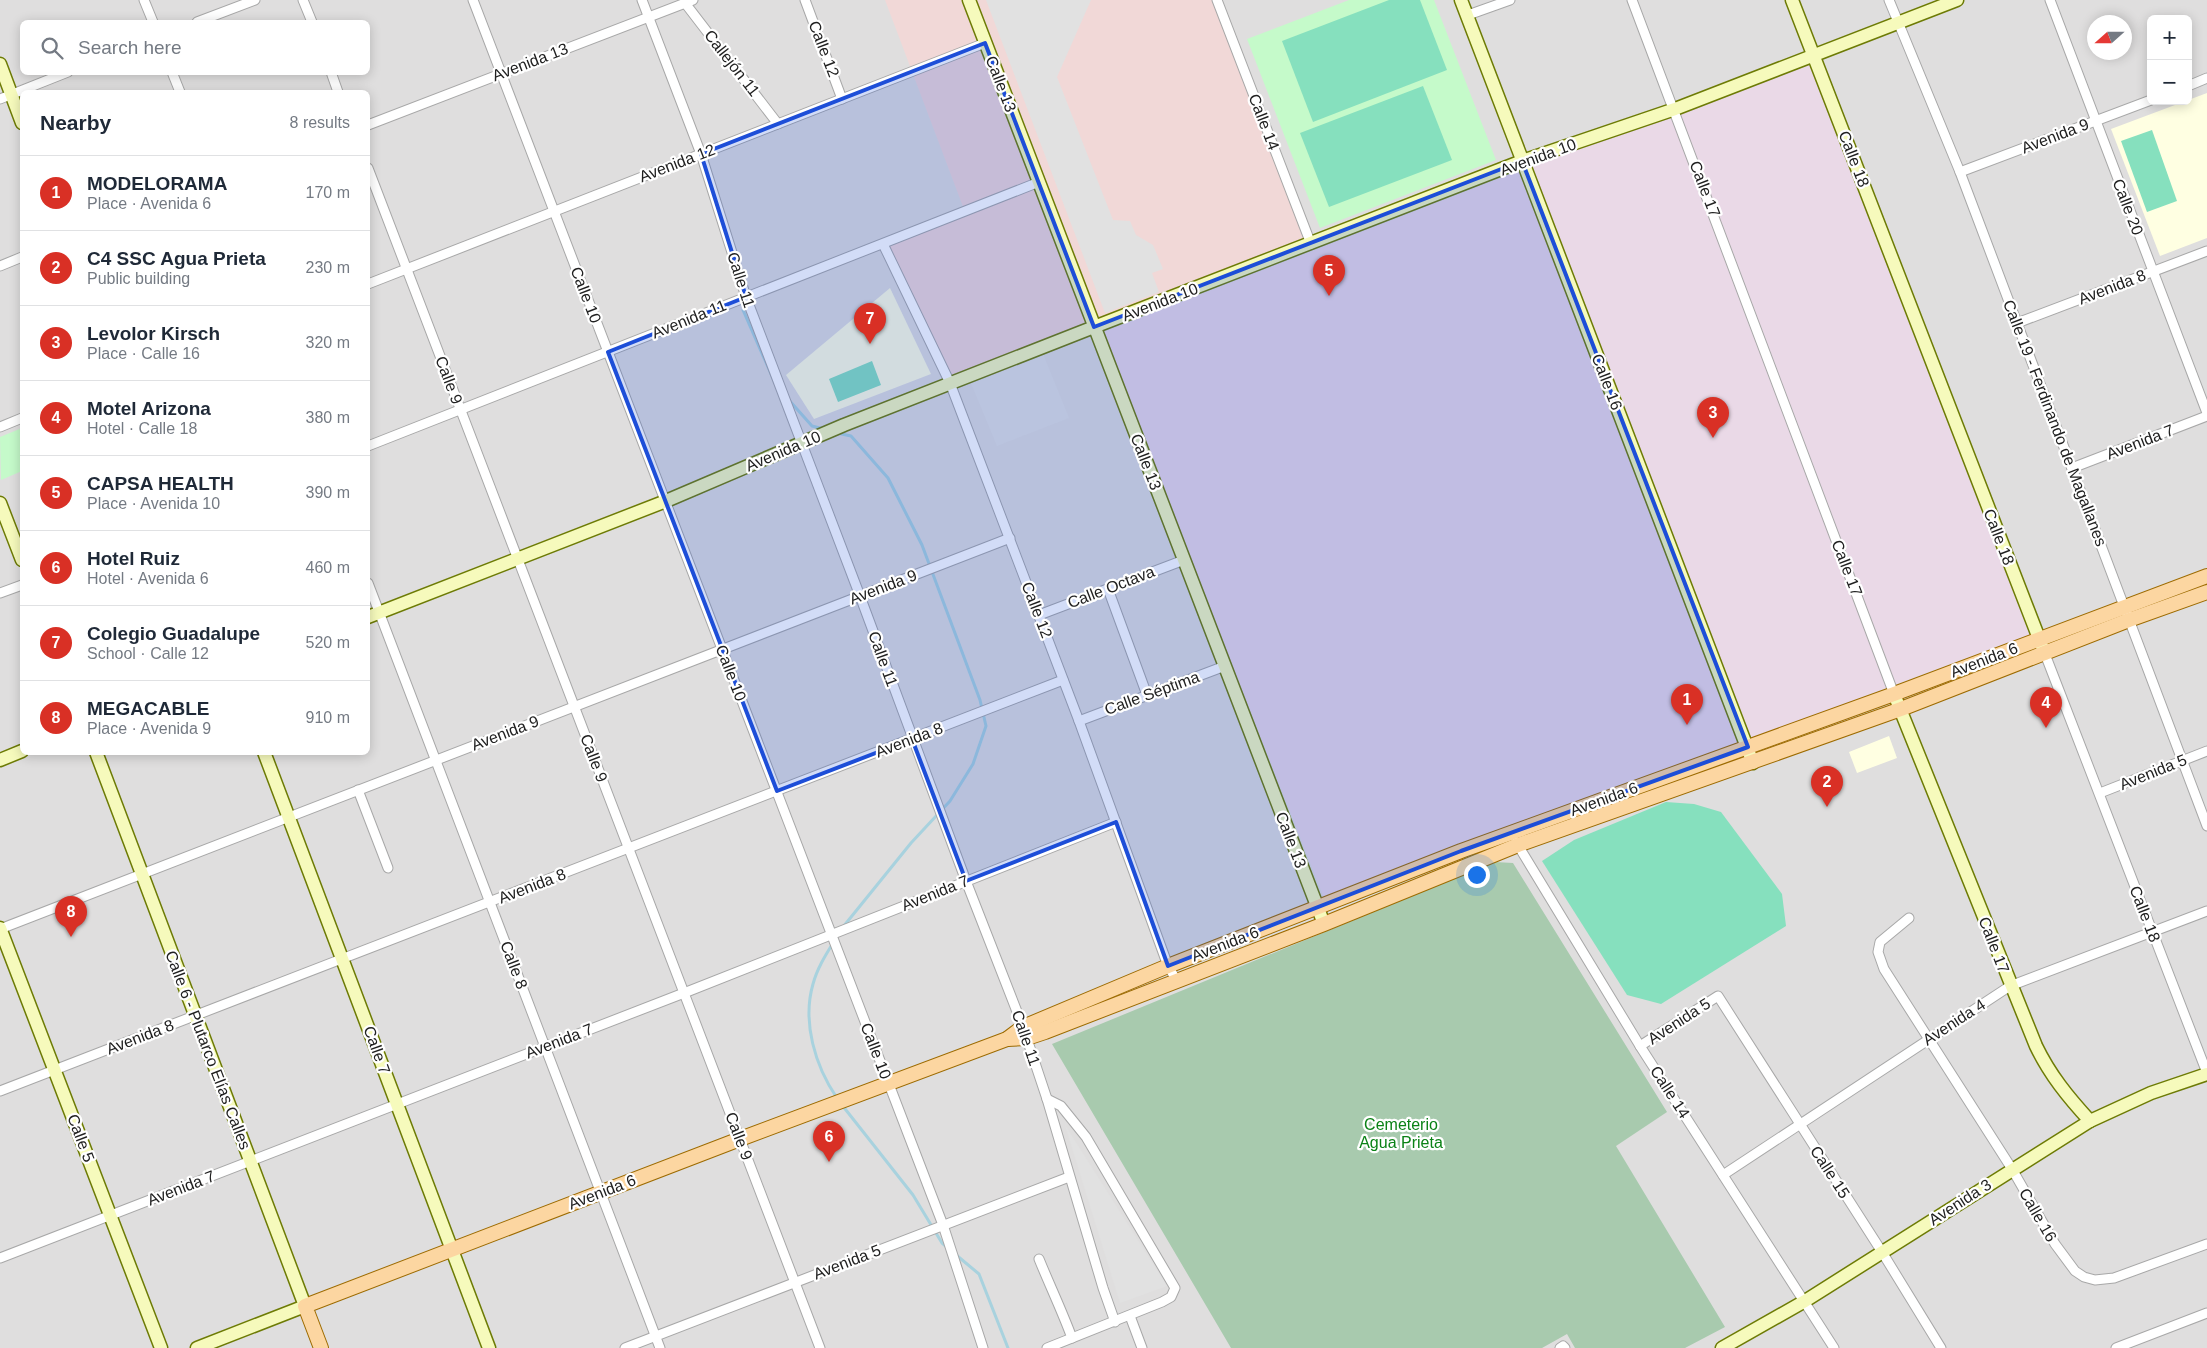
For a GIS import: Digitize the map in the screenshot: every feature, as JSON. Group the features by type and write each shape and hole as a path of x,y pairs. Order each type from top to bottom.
{"main road":[{"name":"Avenida 6","path":"1025,1033 1168,966 1317,908 1514,839 1753,763 2045,654 2207,576"},
{"name":"Avenida 6","path":"305,1306 887,1083 1007,1039 1177,981 1324,924 1514,839 1748,747 2039,639 2207,592"},
{"name":"Calle 6 - Plutarco Elías Calles","path":"305,1306 321,1348"}],"street":[{"path":"144,0 152,20"},
{"path":"203,20 255,0"},
{"path":"303,0 311,20"},
{"name":"Calle 10","path":"473,0 943,1225 983,1348"},
{"name":"Calle 11","path":"642,0 701,154 746,297 800,443 860,596 912,739 1025,1033 1115,1322"},
{"name":"Calle 12","path":"805,0 842,99"},
{"name":"Calle 13","path":"969,0 1324,924"},
{"name":"Calle 14","path":"1216,0 1311,244"},
{"name":"Calle 16","path":"1461,0 1753,763"},
{"path":"1468,15 1510,0"},
{"name":"Calle 17","path":"1632,0 1675,109 1894,694 2010,986 2047,1068 2062,1090 2090,1121"},
{"name":"Calle 18","path":"1792,0 2207,1074"},
{"name":"Calle 19 - Ferdinando de Magallanes","path":"1889,0 1960,172 2207,826"},
{"name":"Avenida 10","path":"373,615 666,501 844,425 1094,327 1522,161 1675,109 1957,0"},
{"name":"Calle 20","path":"2050,0 2207,415"},
{"name":"Avenida 13","path":"370,124 689,2"},
{"name":"Callejón 11","path":"689,2 778,124"},
{"name":"Avenida 12","path":"370,283 986,43"},
{"path":"0,64 6,96 20,120"},
{"path":"22,90 60,75"},
{"path":"173,75 179,90"},
{"path":"332,75 337,90"},
{"path":"2192,84 2207,78"},
{"path":"6,96 20,91"},
{"name":"Avenida 9","path":"1960,172 2147,102"},
{"name":"Calle 9","path":"370,173 820,1348"},
{"name":"Avenida 11","path":"370,445 1039,182"},
{"name":"Calle 12","path":"882,244 950,383 1039,615 1168,966 1177,981"},
{"name":"Avenida 8","path":"2017,323 2207,251"},
{"path":"0,266 20,258"},
{"name":"Avenida 7","path":"2072,468 2207,415"},
{"path":"0,427 20,419"},
{"path":"0,503 20,555"},
{"name":"Avenida 9","path":"0,928 1010,538"},
{"name":"Calle Octava","path":"1039,615 1184,560"},
{"path":"0,593 20,586"},
{"path":"1108,589 1148,695"},
{"name":"Calle 8","path":"370,596 373,615 435,760 660,1348"},
{"name":"Calle Séptima","path":"1078,721 1225,666"},
{"name":"Avenida 8","path":"0,1091 1063,680"},
{"name":"Avenida 5","path":"2100,793 2207,751"},
{"path":"0,760 20,753"},
{"name":"Calle 6 - Plutarco Elías Calles","path":"97,755 305,1306"},
{"name":"Calle 7","path":"265,755 344,959 489,1348"},
{"path":"358,790 388,868"},
{"name":"Avenida 7","path":"0,1258 684,993 1116,822"},
{"name":"Calle 14","path":"1514,839 1640,1046 1834,1348"},
{"name":"Avenida 4","path":"1723,1175 2010,986 2207,911"},
{"name":"Calle 16","path":"1909,918 1880,942 1878,952 1884,969 2012,1169 2055,1244 2075,1271 2084,1277 2094,1280 2114,1278 2207,1244"},
{"name":"Calle 5","path":"0,928 161,1348"},
{"name":"Avenida 5","path":"1640,1046 1718,996"},
{"name":"Calle 15","path":"1718,996 1882,1252 1941,1348"},
{"name":"Avenida 3","path":"1722,1348 1805,1302 2090,1121 2151,1094 2207,1074"},
{"path":"1047,1099 1061,1106 1086,1137 1175,1288 1171,1297 1130,1316 1047,1348"},
{"name":"Avenida 5","path":"624,1348 1069,1176"},
{"path":"1039,1259 1057,1298 1072,1338"},
{"name":"Avenida 6","path":"197,1348 305,1306"},
{"path":"2116,1348 2207,1313"},
{"path":"1130,1316 1142,1348"},
{"path":"1560,1348 1563,1346 1564,1348"}],"highlighted area":[{"path":"985,43 1094,327 1522,161 1748,747 1461,851 1168,966 1116,822 966,881 912,739 777,791 608,352 746,297 701,154"}],"shaded area":[{"path":"0,0 2207,0 2207,1348 0,1348"},
{"path":"885,0 1217,0 1311,244 950,383 883,244 965,212"},
{"path":"986,0 1091,0 1057,77 1113,220 1130,221 1136,235 1153,245 1163,269 1152,273 1159,292 1105,313"},
{"path":"1814,56 2031,634 1324,898 1101,333"},
{"path":"2207,93 2207,238 2160,256 2111,129 2175,105 2192,105 2192,99"},
{"path":"890,288 931,374 814,419 786,375"},
{"path":"1043,354 1069,418 997,446 971,383"},
{"path":"1889,736 1897,758 1857,773 1849,752"},
{"path":"1065,1125 1167,1286 1120,1303"}],"green space":[{"path":"1349,0 1434,0 1496,160 1320,228 1247,39"},
{"path":"1389,0 1420,0 1447,70 1313,122 1282,41"},
{"path":"1423,86 1452,160 1329,207 1300,133"},
{"path":"2152,130 2177,201 2147,212 2121,141"},
{"path":"872,361 881,385 838,402 829,379"},
{"path":"20,429 20,472 1,480 0,437"},
{"path":"1666,802 1694,804 1721,812 1782,894 1786,926 1661,1004 1627,995 1542,861 1574,840"},
{"name":"Cemeterio Agua Prieta","path":"1495,862 1513,863 1667,1112 1616,1146 1725,1327 1685,1348 1575,1348 1567,1334 1542,1348 1231,1348 1052,1044"}],"waterway":[{"path":"743,310 775,383"},
{"path":"788,399 812,426 824,429"},
{"path":"837,433 851,436 888,478 922,545 980,700 986,726 973,764 950,801 911,843 843,927"},
{"path":"833,943 815,978 810,998 809,1013 810,1028 817,1058 822,1072 837,1098"},
{"path":"842,1105 913,1195 942,1243 948,1248"},
{"path":"955,1254 979,1274 1008,1348"}],"place":[{"name":"CAPSA HEALTH","path":"1329,296"},
{"name":"Colegio Guadalupe","path":"870,344"},
{"name":"Levolor Kirsch","path":"1713,438"},
{"name":"MODELORAMA","path":"1687,725"},
{"name":"Motel Arizona","path":"2046,728"},
{"name":"C4 SSC Agua Prieta","path":"1827,807"},
{"name":"MEGACABLE","path":"71,937"},
{"name":"Hotel Ruiz","path":"829,1162"}]}
